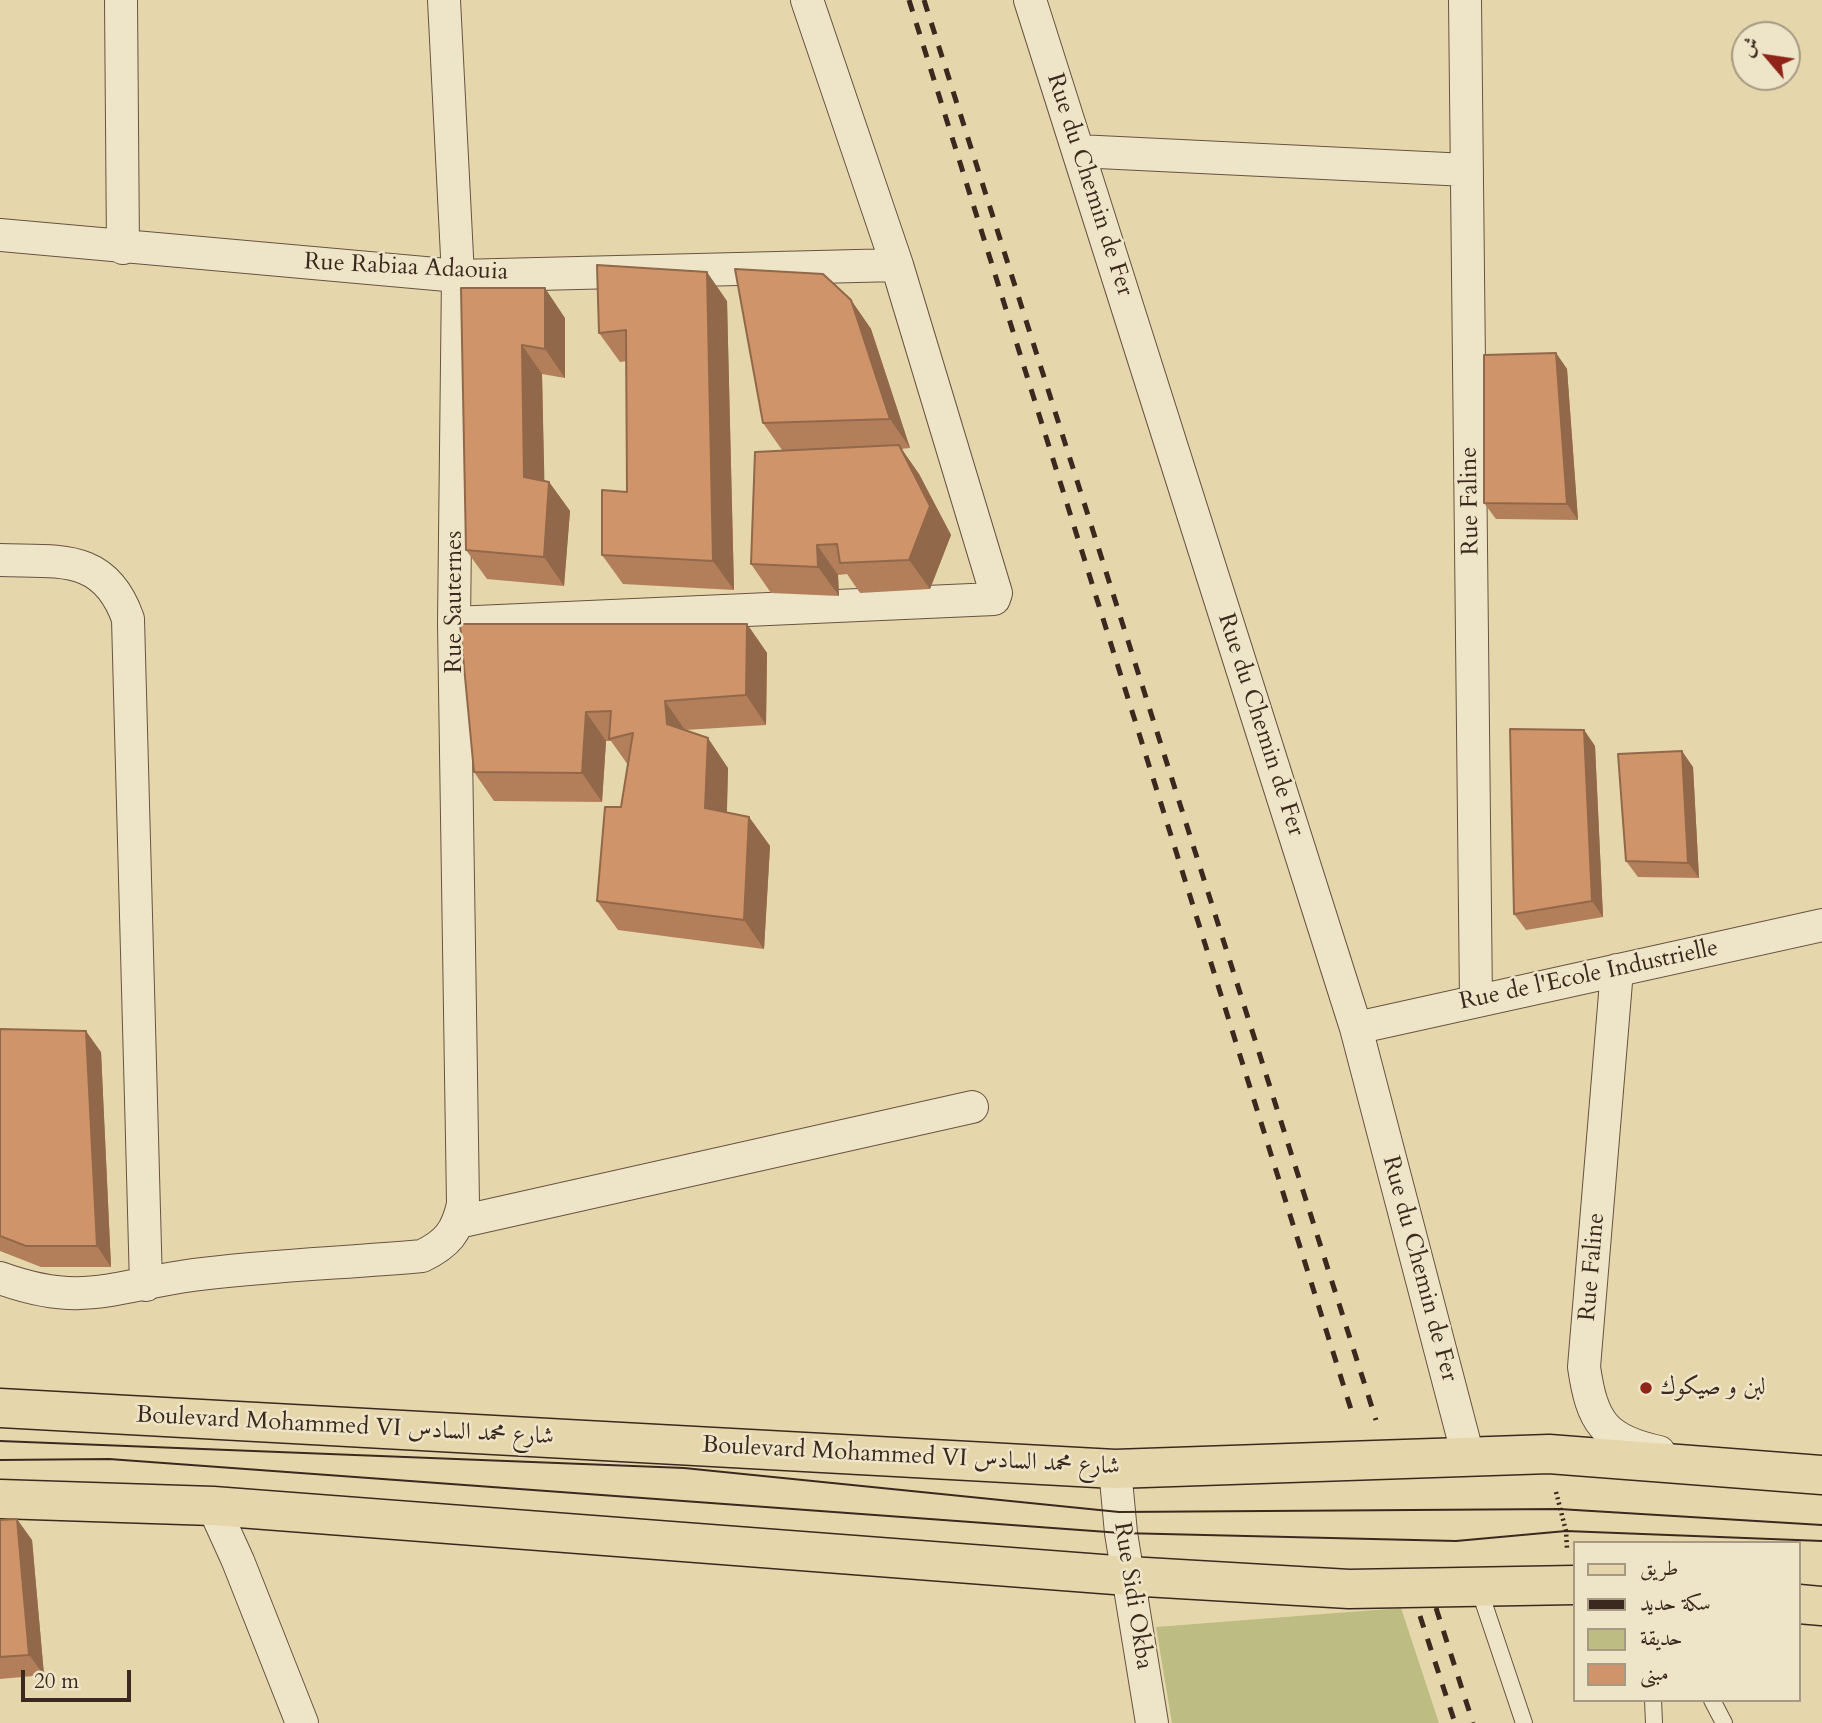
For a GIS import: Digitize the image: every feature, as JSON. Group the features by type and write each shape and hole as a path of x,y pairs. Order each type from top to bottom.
{"main road":[{"name":"Boulevard Mohammed VI شارع محمد السادس","path":"0,1408 1115,1469 1549,1454 1728,1470 1822,1475"},
{"path":"0,1499 213,1506 1128,1576 1349,1589 1572,1585"},
{"path":"1801,1604 1822,1606"}],"street":[{"path":"121,0 123,248"},
{"name":"Rue Sauternes","path":"444,0 458,276 454,623 461,1213"},
{"path":"454,623 994,599 994,588 897,265 807,0"},
{"name":"Rue du Chemin de Fer","path":"1030,0 1356,1028 1468,1456"},
{"name":"Rue Faline","path":"1465,0 1476,1001"},
{"path":"1078,151 1467,170"},
{"name":"Rue Rabiaa Adaouia","path":"0,235 458,276 897,265"},
{"path":"0,561 64,562 90,568 107,580 120,595 128,619 146,1285"},
{"name":"Rue de l'Ecole Industrielle","path":"1356,1028 1822,925"},
{"name":"Rue Faline","path":"1617,970 1584,1367 1587,1383 1593,1408 1604,1428 1618,1441 1728,1470"},
{"path":"0,1278 42,1291 73,1295 194,1275 422,1256 449,1240 461,1213 972,1107"},
{"name":"Rue Sidi Okba","path":"1115,1469 1128,1576 1153,1723"},
{"path":"213,1506 238,1561 302,1723"}],"lane":[{"path":"1479,1588 1524,1723"},
{"path":"1653,1702 1654,1723"},
{"path":"1713,1702 1724,1723"}],"path":[{"path":"1549,1454 1566,1531 1572,1585"}],"green space":[{"path":"1401,1608 1439,1723 1172,1723 1156,1627"}],"building":[{"path":"597,265 707,272 713,561 602,555 602,490 627,492 626,330 599,333"},
{"path":"735,269 823,274 851,300 890,419 763,423"},
{"path":"461,288 545,288 545,349 522,345 524,477 549,482 544,557 466,550"},
{"path":"1556,353 1567,504 1484,503 1484,355"},
{"path":"899,445 930,506 909,560 840,563 837,544 817,545 818,567 751,564 755,452"},
{"path":"460,624 747,624 746,695 665,701 667,724 708,738 705,808 749,817 744,920 597,901 605,807 621,807 633,733 609,739 611,711 586,712 582,773 474,772"},
{"path":"1510,729 1584,730 1592,901 1514,914"},
{"path":"1682,751 1688,863 1626,861 1618,754"},
{"path":"0,1029 86,1031 97,1246 26,1246 0,1236"},
{"path":"17,1519 29,1655 0,1657 0,1520"}],"tram line":[{"path":"0,1441 684,1468 1119,1512 1559,1509 1822,1525"},
{"path":"0,1460 109,1459 1121,1533 1456,1541 1566,1531 1822,1541"}],"railway":[{"path":"909,0 1354,1419"},
{"path":"924,0 1376,1420"},
{"path":"1436,1608 1473,1723"},
{"path":"1420,1616 1455,1723"}],"place":[{"name":"لبن و صيكوك","path":"1646,1388"}]}
